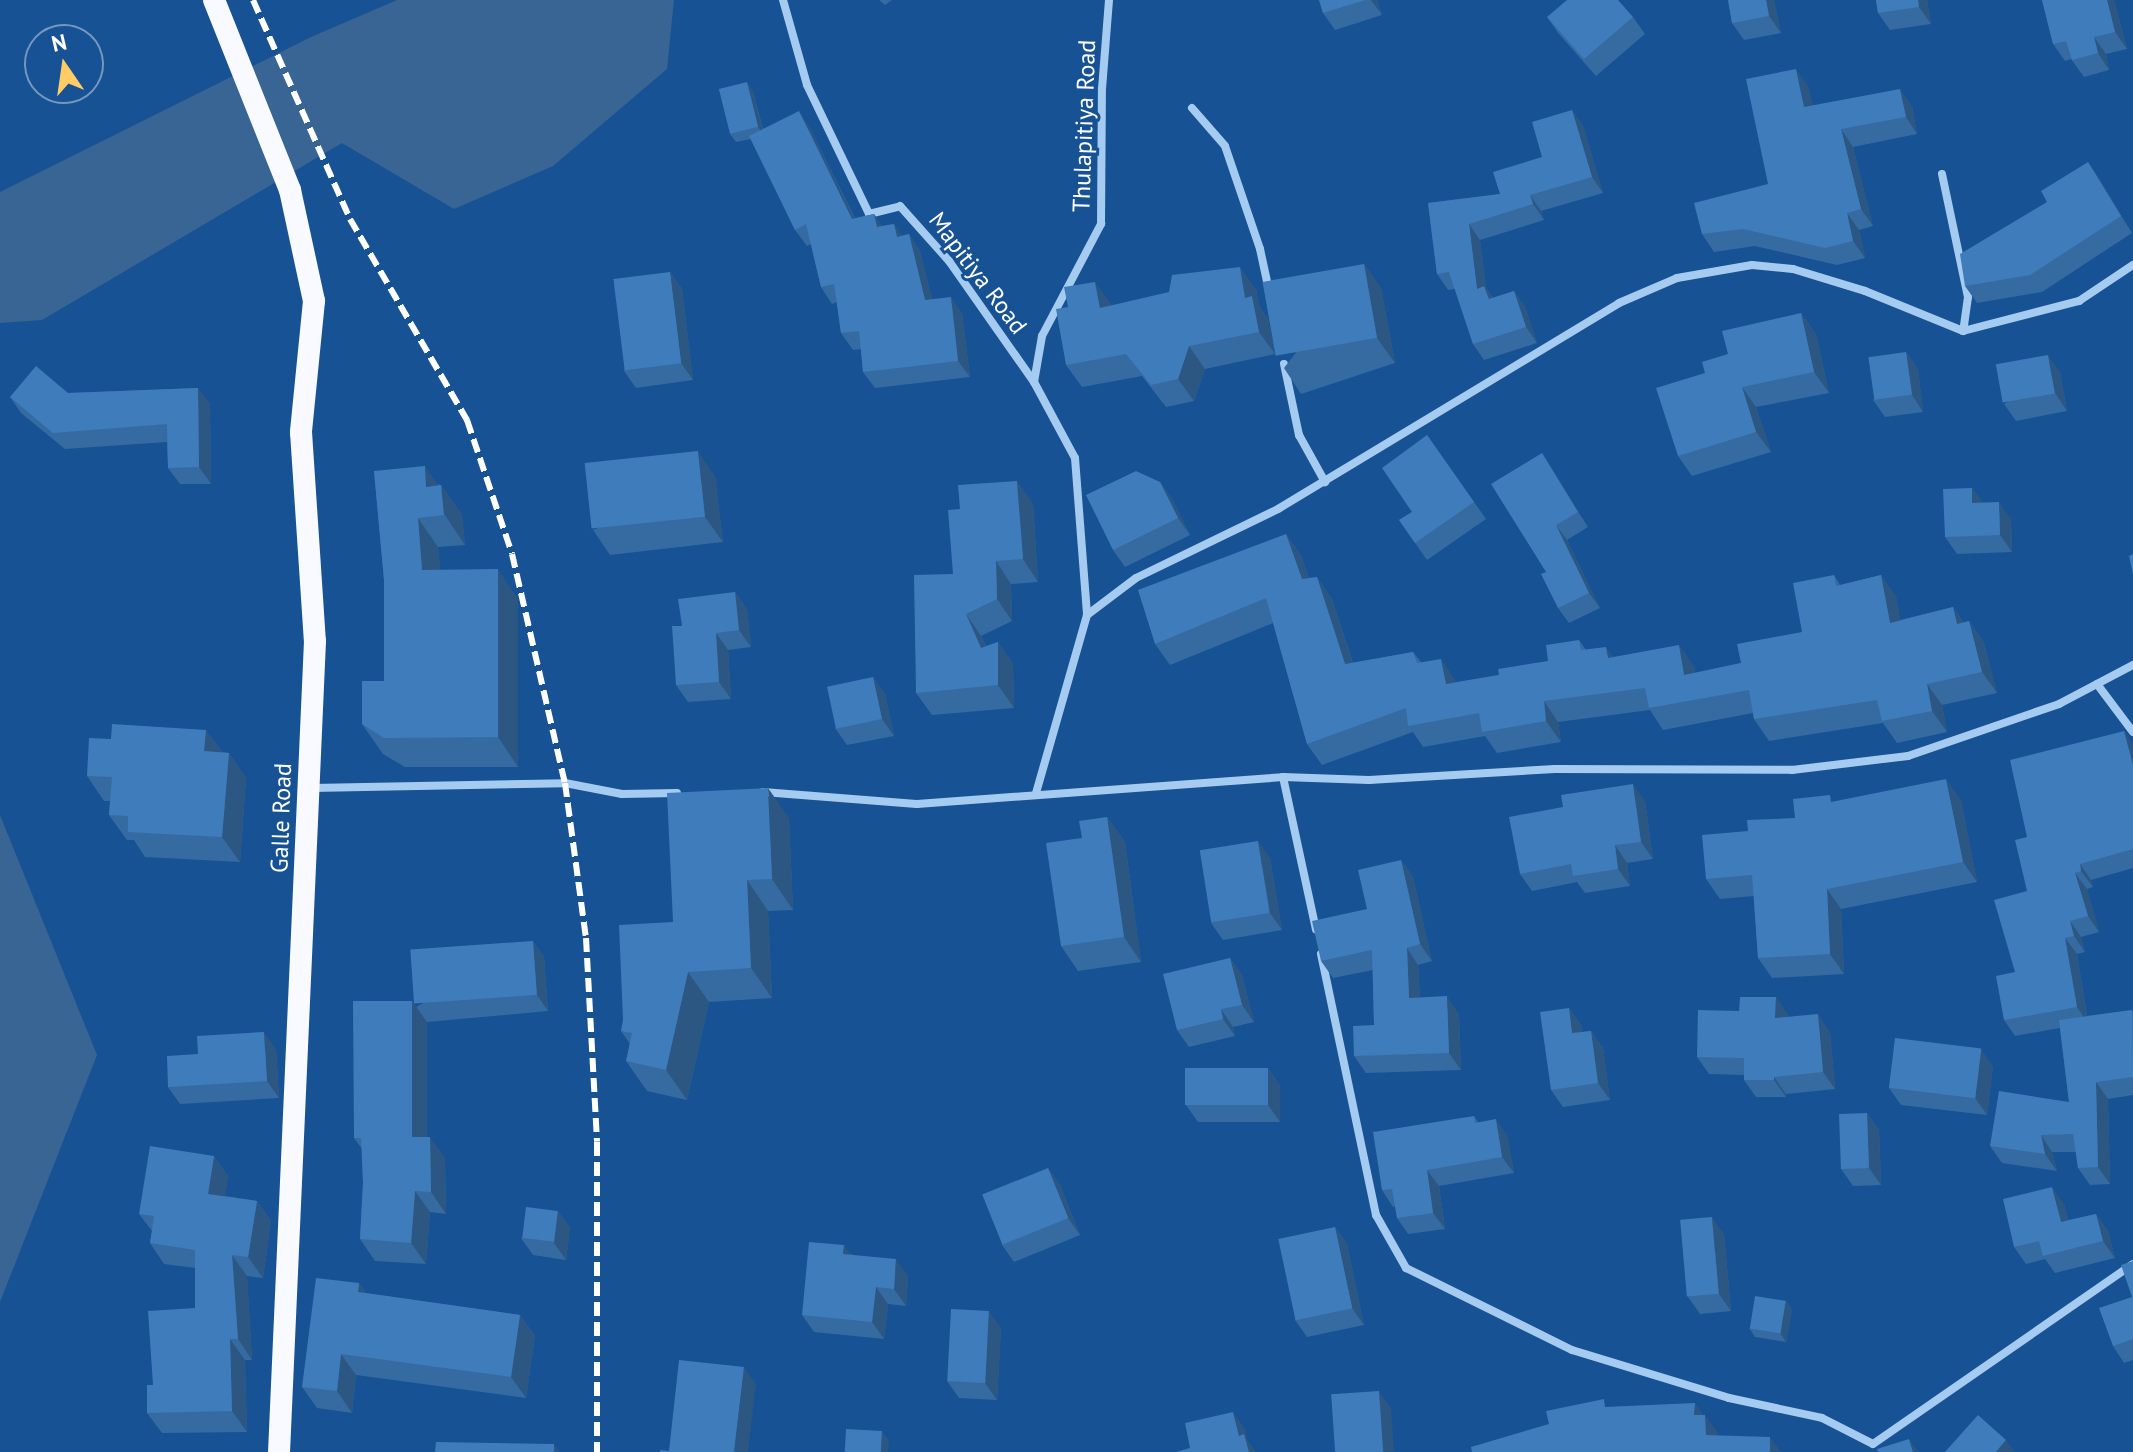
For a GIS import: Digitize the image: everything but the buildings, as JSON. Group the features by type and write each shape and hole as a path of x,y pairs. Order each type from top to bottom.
{"highway":[{"name":"Galle Road","path":"214,0 235,46 290,190 314,301 301,432 315,641 279,1452"}],"street":[{"name":"Mapitiya Road","path":"783,0 807,85 869,214 900,206 949,261 1034,382 1075,458 1087,615"},
{"name":"Thulapitiya Road","path":"1034,382 1042,336 1101,224 1102,89 1109,0"},
{"path":"1192,108 1225,146 1260,249 1273,311"},
{"path":"1942,174 1968,297 1963,331"},
{"path":"1036,793 1087,615 1136,578 1325,482 1484,382 1619,303 1677,278 1752,265 1793,269 1865,291 1963,331 2079,301 2133,265"},
{"path":"1283,358 1299,435 1325,482"},
{"path":"756,792 917,804 1283,777 1369,780 1555,769 1807,768 1908,756 2059,704 2133,665"},
{"path":"2097,684 2133,732"},
{"path":"1283,777 1317,933"},
{"path":"309,788 565,783 622,794 681,793"},
{"path":"1320,949 1376,1215 1406,1268 1572,1350 1729,1398 1822,1418 1873,1444 2133,1264"}],"water":[{"path":"397,0 674,0 667,69 553,166 454,209 342,143 42,320 0,323 0,192 311,37"},
{"path":"0,815 97,1055 0,1302"}],"railway":[{"path":"253,0 350,219 467,420 512,554 565,783 586,938 597,1142 597,1452"}]}
